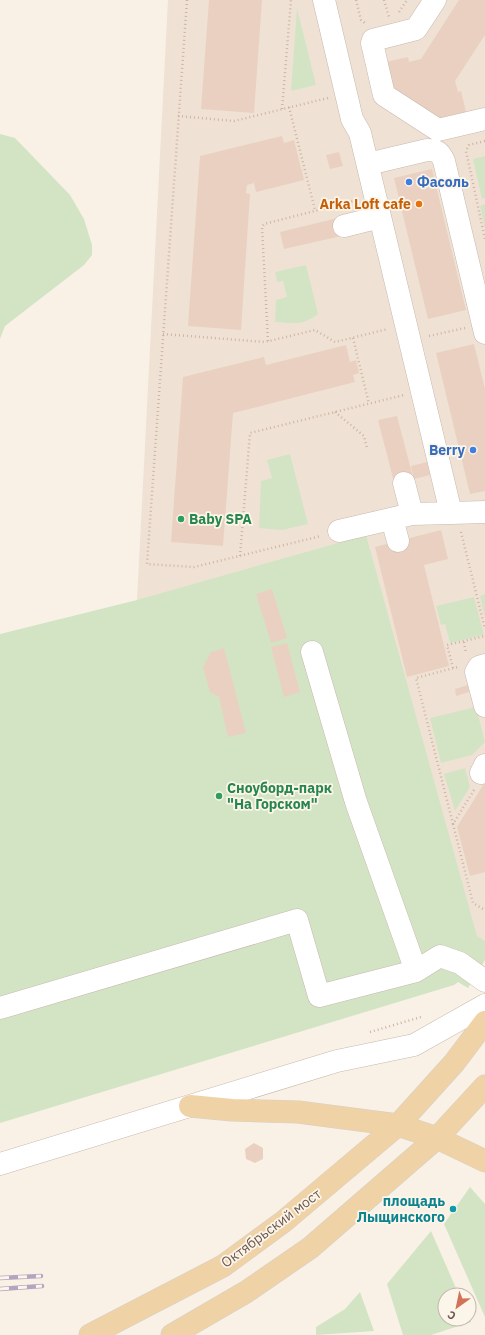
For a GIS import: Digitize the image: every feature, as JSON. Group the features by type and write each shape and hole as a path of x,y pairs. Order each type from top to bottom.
{"main road":[{"name":"Октябрьский мост","path":"90,1335 223,1266 283,1222 398,1125 454,1063 485,1022"},
{"path":"172,1335 246,1292 310,1248 437,1138 485,1086"},
{"path":"190,1106 232,1110 298,1112 398,1125 437,1138 485,1161"}],"street":[{"path":"324,0 352,119 360,133 368,164 422,390 454,512"},
{"path":"435,0 416,29 373,40 372,43 384,95 438,130 485,119"},
{"path":"368,164 427,150 435,150 440,153 444,161 484,328"},
{"path":"344,226 380,218"},
{"path":"398,541 402,516 404,484"},
{"path":"339,532 402,516 454,512 485,512"},
{"path":"312,652 356,802 416,971"},
{"path":"474,665 479,667 476,672 485,706"},
{"path":"0,1008 297,920 319,996 416,971 440,956 460,963 485,981"},
{"path":"0,1164 337,1061 414,1045 485,1006"}],"path":[{"path":"187,0 147,564 194,567 339,532"},
{"path":"282,109 291,0"},
{"path":"356,0 362,22 370,21"},
{"path":"383,19 396,16 407,0"},
{"path":"178,116 234,120 346,94"},
{"path":"289,107 315,210"},
{"path":"485,141 469,145 466,151 485,239"},
{"path":"268,341 262,227 266,222 375,196"},
{"path":"163,334 268,341 315,330 335,342 352,338 484,328"},
{"path":"352,338 369,404"},
{"path":"240,556 248,437 250,433 422,390"},
{"path":"335,412 364,436 367,448"},
{"path":"454,512 485,629"},
{"path":"453,668 448,645 485,636"},
{"path":"474,665 453,668 416,678 473,902 485,910"},
{"path":"453,824 481,775"}],"shaded area":[{"path":"168,0 485,0 485,960 137,600"}],"green space":[{"path":"297,8 316,85 291,91"},
{"path":"0,134 15,138 70,195 84,219 92,245 92,255 84,265 5,326 0,339"},
{"path":"485,156 485,198 482,199 473,159"},
{"path":"485,204 485,230 480,206"},
{"path":"306,265 318,314 313,318 298,323 275,322 276,300 287,297 283,281 277,282 275,272"},
{"path":"290,454 308,524 282,530 259,528 261,481 272,478 267,460"},
{"name":"Сноуборд-парк \"На Горском\"","path":"366,535 477,936 485,941 485,960 468,988 458,982 454,985 0,1123 0,634 137,600"},
{"path":"485,594 485,618 480,596"},
{"path":"474,597 484,635 450,643 445,624 441,625 436,606"},
{"path":"476,707 485,742 472,755 441,763 430,718"},
{"path":"465,768 470,787 455,811 444,774"},
{"path":"470,1187 485,1204 485,1317 477,1299 477,1287 472,1287 444,1224"},
{"path":"431,1231 456,1287 437,1287 437,1327 456,1327 431,1335 403,1335 387,1284"},
{"path":"360,1292 374,1331 316,1335 316,1327 345,1309"}],"building":[{"path":"209,0 262,0 254,113 201,109"},
{"path":"459,0 485,0 485,35 455,81 458,92 461,91 466,112 446,117 440,121 390,89 386,62 408,57 409,62 421,59"},
{"path":"282,136 284,143 294,140 304,180 256,192 254,183 247,185 246,193 250,194 241,330 188,326 200,156"},
{"path":"339,152 343,166 330,169 326,155"},
{"path":"432,169 466,310 428,319 394,178"},
{"path":"342,217 346,235 284,249 280,232"},
{"path":"474,344 485,389 485,491 470,494 436,353"},
{"path":"346,345 350,362 356,360 359,373 353,375 355,382 233,413 223,546 171,542 183,377 264,357 266,365"},
{"path":"397,416 414,481 395,486 378,420"},
{"path":"427,462 430,475 414,479 411,466"},
{"path":"441,530 448,559 424,565 449,666 407,677 375,547"},
{"path":"272,589 287,638 271,643 256,594"},
{"path":"287,643 300,692 284,697 271,647"},
{"path":"224,648 246,733 228,737 219,697 210,692 203,667 211,652"},
{"path":"468,685 469,692 456,696 455,689"},
{"path":"485,782 485,872 470,876 457,827"},
{"path":"254,1143 263,1148 263,1159 255,1163 246,1159 245,1149"}],"railway":[{"path":"0,1278 41,1276"},
{"path":"0,1289 42,1286"}],"place":[{"name":"Фасоль","path":"409,182"},
{"name":"Arka Loft cafe","path":"419,204"},
{"name":"Berry","path":"473,450"},
{"name":"Baby SPA","path":"181,519"},
{"name":"Сноуборд-парк \"На Горском\"","path":"219,796"},
{"name":"площадь Лыщинского","path":"453,1209"}]}
